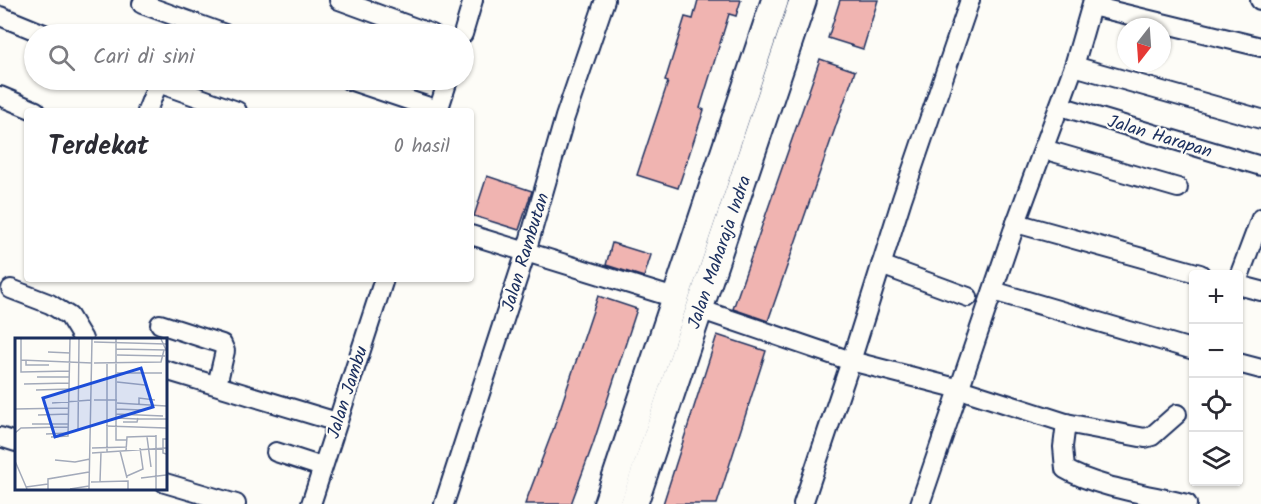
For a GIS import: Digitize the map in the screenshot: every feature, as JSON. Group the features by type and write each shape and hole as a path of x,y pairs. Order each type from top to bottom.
{"highway":[{"name":"Jalan Maharaja Indra","path":"607,504 774,0"},
{"name":"Jalan Maharaja Indra","path":"634,504 803,0"}],"street":[{"path":"339,0 405,24"},
{"path":"466,24 473,0"},
{"name":"Jalan Rambutan","path":"444,504 526,252 565,117 605,0"},
{"path":"803,504 970,0"},
{"path":"920,504 1016,223 1074,66 1093,3 1261,47"},
{"path":"142,4 197,24"},
{"path":"0,16 24,26"},
{"path":"1074,66 1261,118"},
{"path":"148,108 152,90"},
{"path":"179,90 229,108"},
{"path":"378,90 429,108"},
{"path":"439,108 445,90"},
{"path":"0,96 29,108"},
{"name":"Jalan Harapan","path":"1060,106 1261,166"},
{"path":"1043,149 1178,188"},
{"path":"1242,270 1261,218"},
{"path":"1016,223 1189,271"},
{"path":"474,236 675,298"},
{"path":"881,265 968,297"},
{"name":"Jalan Jambu","path":"311,504 383,282"},
{"path":"1243,286 1261,291"},
{"path":"11,289 50,304 69,316 82,338"},
{"path":"993,291 1189,349"},
{"path":"699,309 851,361 960,389 1066,423 1145,438 1152,436 1177,414"},
{"path":"160,324 222,344 225,351 217,385"},
{"path":"1243,364 1261,369"},
{"path":"166,370 337,422"},
{"path":"1066,423 1063,447 1065,469 1077,476 1104,484 1187,504"},
{"path":"0,437 15,441"},
{"path":"276,452 322,467"},
{"path":"166,483 236,504"}],"building":[{"path":"698,0 741,0 736,16 729,14 700,108 704,110 678,188 637,175 668,82 665,81 685,17 693,19"},
{"path":"840,0 878,0 863,49 828,38"},
{"path":"820,59 855,71 768,321 733,309"},
{"path":"487,176 532,191 519,230 474,216"},
{"path":"612,243 651,255 644,277 606,265"},
{"path":"598,296 637,309 593,444 571,504 525,504 553,430"},
{"path":"717,335 766,351 717,504 663,504"}]}
